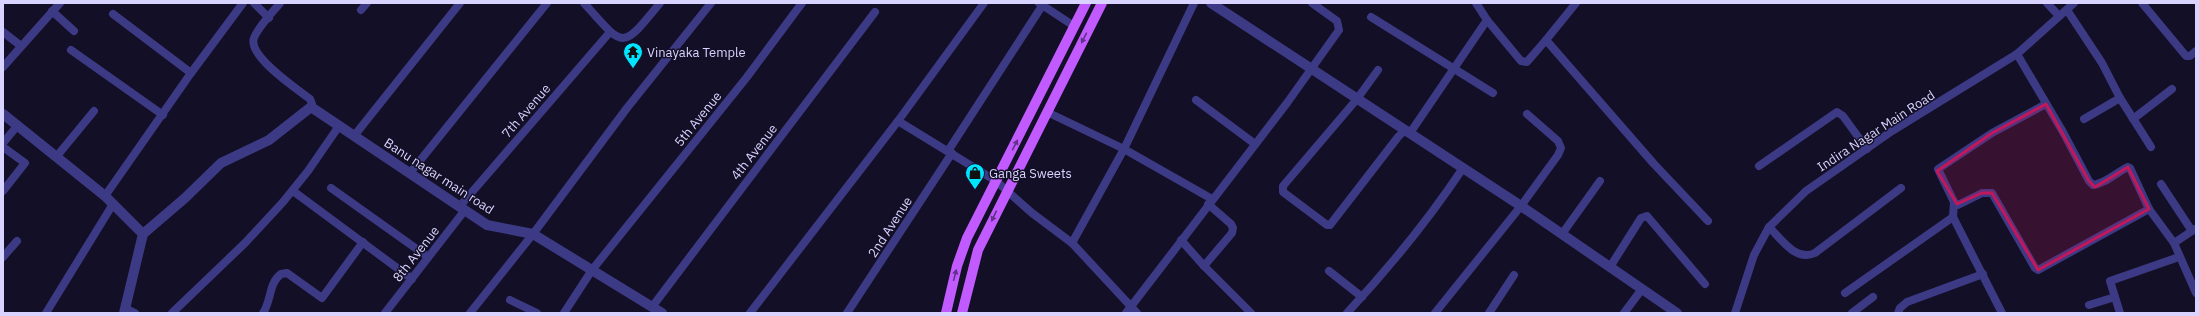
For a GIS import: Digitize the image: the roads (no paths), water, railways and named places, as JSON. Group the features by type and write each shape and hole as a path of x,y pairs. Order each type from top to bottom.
{"main road":[{"path":"946,313 957,266 967,238 1086,3"},
{"path":"962,313 978,250 1006,190 1102,3"}],"street":[{"path":"3,67 60,3"},
{"path":"105,196 191,73 243,3"},
{"path":"254,3 269,18"},
{"path":"135,313 124,311 143,234 186,198 221,163 269,140 312,104 310,99 265,63 254,49 254,38 280,3"},
{"path":"361,10 367,3"},
{"path":"354,136 460,3"},
{"path":"410,173 547,3"},
{"path":"584,3 617,38 630,37 660,3"},
{"path":"470,313 533,234 627,108 711,3"},
{"name":"5th Avenue","path":"564,313 592,270 747,77 802,3"},
{"path":"1072,243 1124,149 1194,3"},
{"path":"1211,3 1521,206 1677,313"},
{"path":"1126,313 1255,144 1340,28 1337,21 1312,3"},
{"path":"1476,3 1487,20 1521,61 1527,62 1532,58 1574,4"},
{"path":"2047,3 2059,16"},
{"name":"Indira Nagar Main Road","path":"1734,313 1754,255 1769,227 1806,191 1867,148 2017,54 2074,3"},
{"path":"2142,3 2186,56 2196,51"},
{"path":"1041,4 1074,26"},
{"name":"2nd Avenue","path":"847,313 950,152 1041,4"},
{"path":"751,313 898,121 980,5"},
{"path":"2067,10 2102,63 2120,98 2151,147"},
{"path":"52,11 74,31"},
{"name":"4th Avenue","path":"652,307 875,12"},
{"path":"113,14 191,73"},
{"path":"1371,17 1454,67 1493,93"},
{"path":"1378,70 1357,99 1282,189 1327,225 1334,222 1398,137 1407,132 1487,20"},
{"path":"3,32 21,46"},
{"name":"7th Avenue","path":"462,208 610,32"},
{"path":"1546,40 1654,164 1708,221"},
{"path":"71,50 163,115"},
{"path":"2017,54 2093,185 2098,185 2128,167 2149,208 2174,243 2196,293"},
{"path":"2133,118 2172,89"},
{"path":"2084,119 2120,98"},
{"path":"1196,100 1255,144"},
{"path":"2002,313 1954,217 1954,202 1937,171 1939,167 1992,133 2046,104"},
{"name":"Banu nagar main road","path":"311,106 487,225 533,234 662,313"},
{"path":"57,156 94,111"},
{"path":"1047,112 1124,149 1210,202 1233,228 1232,233 1204,266"},
{"path":"1759,166 1837,112 1843,116 1867,148"},
{"path":"3,114 105,196 143,234"},
{"path":"1435,313 1521,206 1561,148 1558,141 1528,114"},
{"path":"898,121 996,181 1032,213 1072,243 1137,313"},
{"path":"3,143 18,125"},
{"path":"172,313 245,242 293,191 339,126"},
{"path":"3,147 26,163 3,191"},
{"path":"1347,313 1442,200 1463,168"},
{"path":"1562,234 1600,181"},
{"path":"2161,184 2194,230 2174,243"},
{"path":"331,188 428,257"},
{"path":"1769,227 1797,254 1807,256 1815,253 1901,188"},
{"path":"293,191 412,279"},
{"path":"1954,202 1958,205 1982,193 1992,193 2035,268 2038,270 2149,208"},
{"path":"46,313 113,204"},
{"name":"8th Avenue","path":"385,313 412,279 462,208"},
{"path":"1610,267 1641,218 1647,216 1705,284"},
{"path":"1845,293 1954,217"},
{"path":"1181,240 1204,266 1251,313"},
{"path":"3,257 17,241"},
{"path":"263,313 270,301 272,286 281,274 287,273 322,298 363,242"},
{"path":"2120,313 2110,281 2179,257"},
{"path":"1329,271 1362,297"},
{"path":"1489,313 1514,274"},
{"path":"1898,313 1907,302 1983,274"},
{"path":"1624,313 1642,289"},
{"path":"1852,313 1873,297"},
{"path":"2088,305 2115,297"},
{"path":"510,300 537,313"}],"place":[{"name":"Vinayaka Temple","path":"633,69"},
{"name":"Ganga Sweets","path":"975,190"}]}
